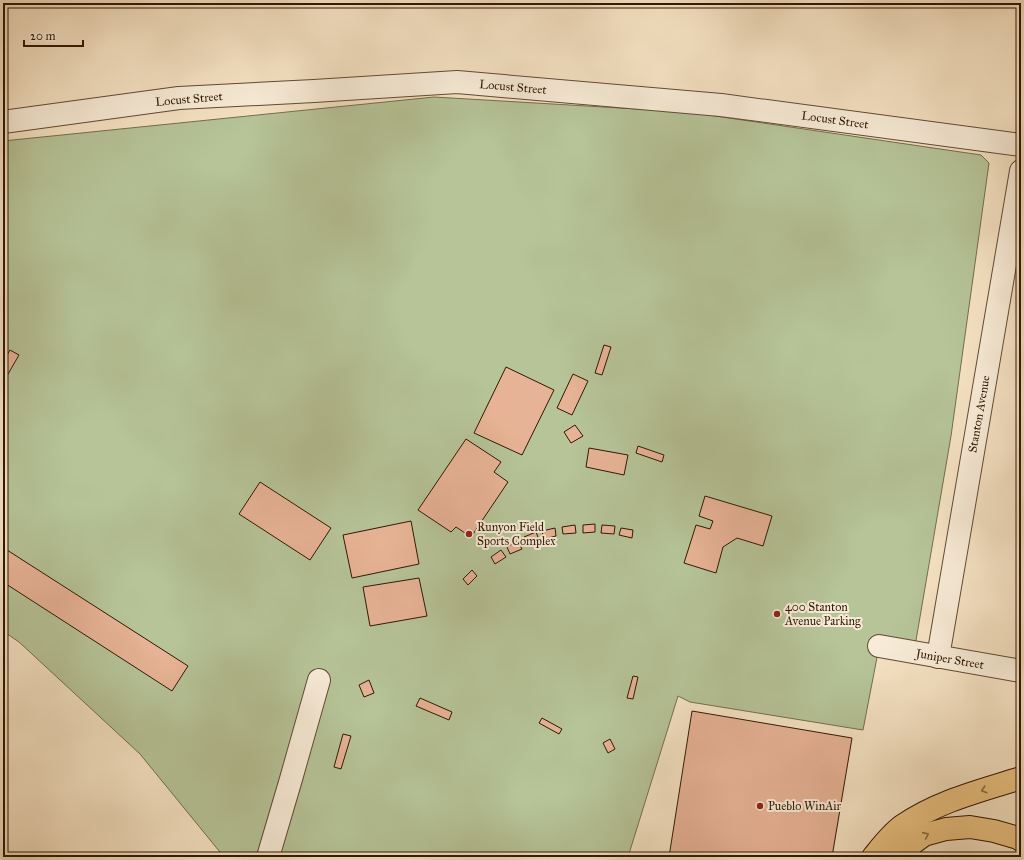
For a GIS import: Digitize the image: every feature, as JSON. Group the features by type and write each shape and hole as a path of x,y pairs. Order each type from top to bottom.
{"highway":[{"path":"873,857 887,840 901,827 925,812 947,802 1021,778"},
{"path":"894,857 924,835 946,829 970,827 994,831 1021,840"}],"street":[{"name":"Locust Street","path":"6,120 179,98 457,82 721,105 1021,145"},
{"name":"Stanton Avenue","path":"938,656 1021,171"},
{"name":"Juniper Street","path":"879,646 1021,671"},
{"path":"268,857 319,680"}],"green space":[{"name":"Runyon Field Sports Complex","path":"434,97 688,112 981,155 989,163 951,436 914,652 879,647 863,730 690,702 678,696 628,857 224,857 140,754 19,642 3,631 3,141"}],"building":[{"path":"604,345 611,347 602,375 595,373"},
{"path":"10,350 19,355 4,381 3,362"},
{"path":"506,367 554,390 522,455 474,433"},
{"path":"573,374 588,381 572,415 557,408"},
{"path":"575,425 583,436 571,443 564,432"},
{"path":"466,439 501,462 494,472 508,482 471,537 456,527 451,532 418,510"},
{"path":"638,446 664,455 662,462 636,453"},
{"path":"589,448 628,455 624,475 586,467"},
{"path":"260,482 331,528 310,560 239,514"},
{"path":"705,496 772,516 763,546 737,538 723,547 716,573 684,563 696,525 710,529 713,521 699,516"},
{"path":"411,521 419,564 352,578 343,535"},
{"path":"595,524 595,532 583,533 583,525"},
{"path":"575,525 576,533 563,534 562,527"},
{"path":"602,525 615,526 614,534 601,533"},
{"path":"555,528 556,536 544,539 542,531"},
{"path":"621,528 633,530 632,538 619,535"},
{"path":"536,532 539,540 527,545 524,537"},
{"path":"518,541 522,549 510,554 507,547"},
{"path":"7,550 188,666 172,691 3,582 3,557"},
{"path":"501,550 506,557 495,564 491,557"},
{"path":"472,570 477,576 468,585 463,579"},
{"path":"419,578 427,616 370,626 363,587"},
{"path":"633,676 638,677 633,699 627,698"},
{"path":"369,680 374,693 364,697 359,685"},
{"path":"420,698 452,712 449,720 416,706"},
{"path":"692,711 852,738 832,857 669,857"},
{"path":"542,718 562,729 559,734 539,723"},
{"path":"343,734 351,736 341,769 334,767"},
{"path":"610,739 615,749 608,753 603,743"}],"place":[{"name":"Runyon Field Sports Complex","path":"469,534"},
{"name":"400 Stanton Avenue Parking","path":"777,614"},
{"name":"Pueblo WinAir","path":"760,806"}]}
